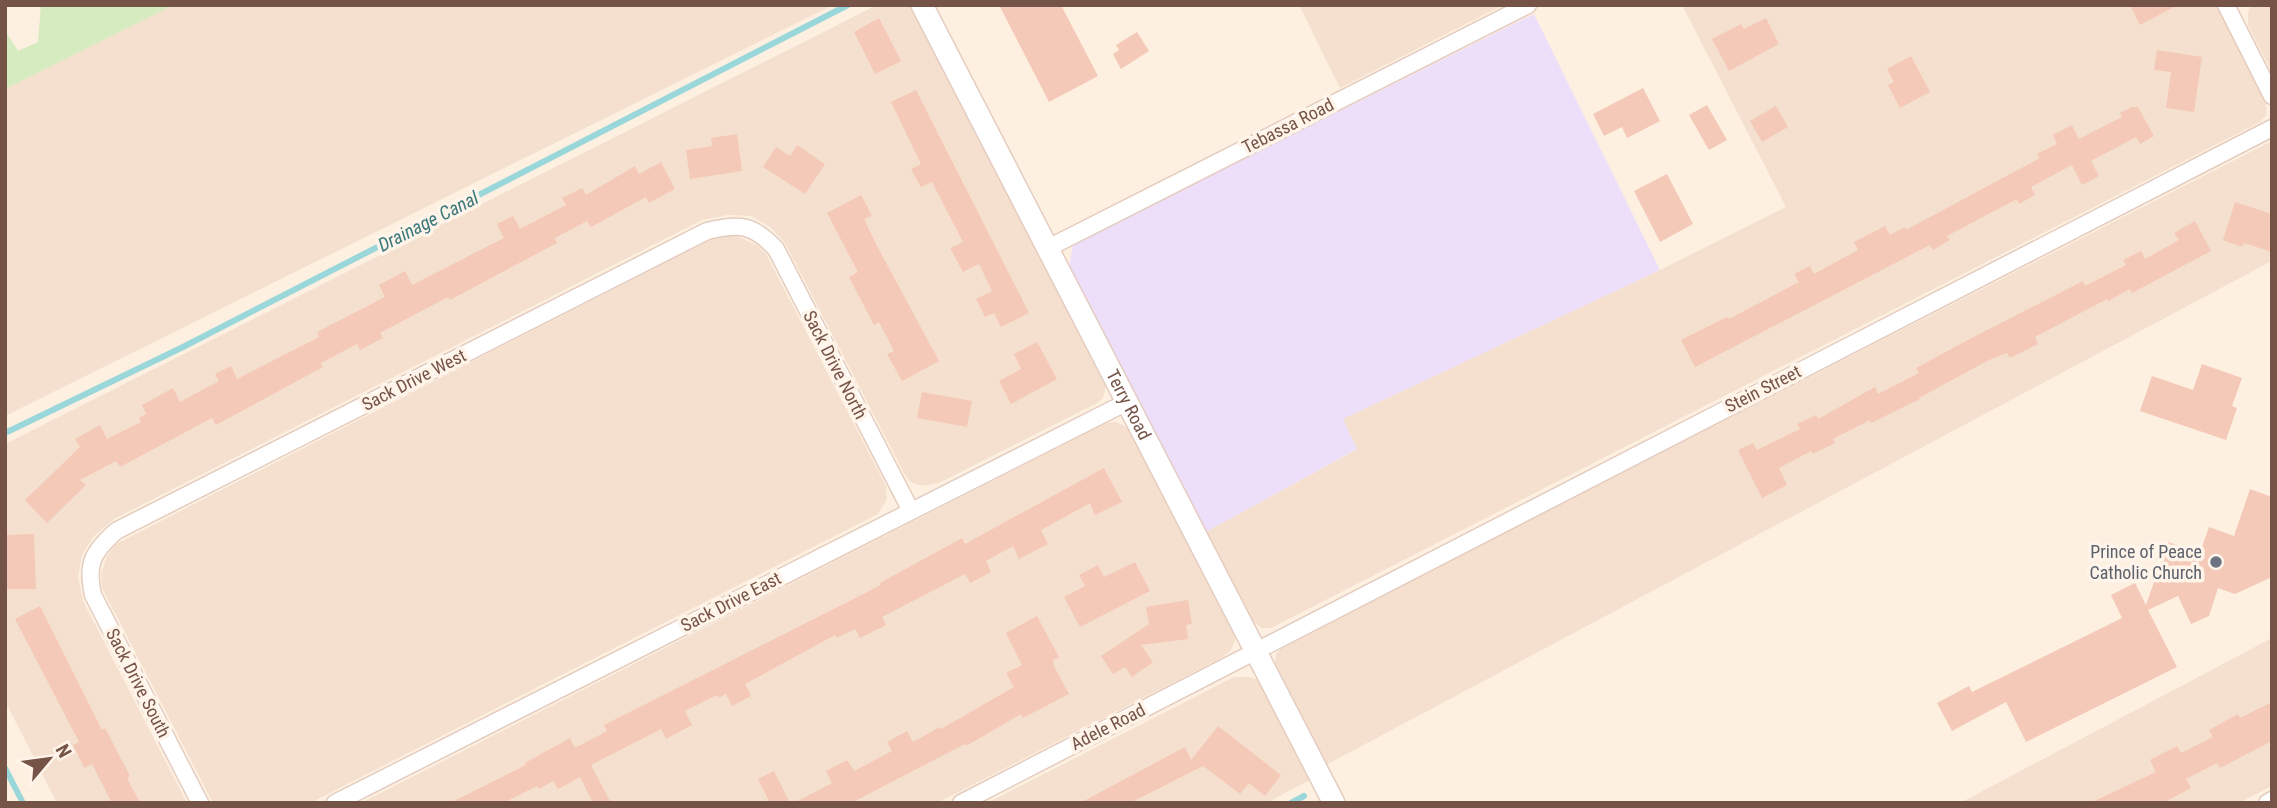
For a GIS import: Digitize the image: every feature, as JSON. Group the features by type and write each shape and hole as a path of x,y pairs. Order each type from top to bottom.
{"street":[{"name":"Terry Road","path":"922,5 1334,803"},
{"name":"Tebassa Road","path":"1048,248 1528,5"},
{"path":"2226,5 2272,96"},
{"name":"Stein Street","path":"1256,652 1274,640 2272,128"},
{"name":"Sack Drive West","path":"92,559 99,547 116,531 707,231 730,225 749,228"},
{"name":"Sack Drive North","path":"749,228 764,237 776,249 911,511"},
{"name":"Sack Drive East","path":"335,803 1127,402"},
{"name":"Sack Drive South","path":"92,559 89,578 93,595 200,803"},
{"name":"Adele Road","path":"961,803 1256,652"}],"shaded area":[{"path":"174,5 833,5 5,416 5,89"},
{"path":"877,5 912,5 1105,378 1103,398 939,483 922,486 911,482 785,243 770,227 751,216 728,215 702,220 114,519 93,537 82,555 78,577 83,601 187,803 57,803 5,701 5,444"},
{"path":"1299,5 1503,5 1340,88"},
{"path":"1682,5 2217,5 2266,103 2267,114 2260,122 1271,628 1262,628 1251,620 1206,532 1356,450 1343,419 1660,270 1786,207"},
{"path":"2251,5 2272,5 2272,72 2248,25"},
{"path":"1534,14 1660,270 1343,419 1357,449 1206,532 1069,267 1073,244"},
{"path":"2272,141 2272,261 1326,765 1275,667 1276,654 1283,646"},
{"path":"734,235 757,245 766,254 886,486 887,499 878,514 310,803 213,803 102,588 101,575 107,556 116,544 712,239"},
{"path":"1116,422 1134,434 1232,623 1235,640 1231,650 1223,657 937,803 361,803 1106,423"},
{"path":"2272,638 2272,786 2239,803 1960,803"},
{"path":"1234,677 1258,680 1264,687 1312,779 1266,803 987,803"}],"green space":[{"path":"41,5 174,5 5,89 5,30 18,51 38,42"}],"building":[{"path":"999,5 1061,5 1098,76 1049,102"},
{"path":"2130,5 2178,5 2140,25"},
{"path":"879,18 901,61 875,74 854,32"},
{"path":"1766,18 1779,44 1729,71 1712,39 1741,24 1744,29"},
{"path":"1137,32 1149,51 1121,69 1113,54 1119,50 1116,45"},
{"path":"2157,50 2202,57 2194,112 2166,108 2171,72 2154,70"},
{"path":"1911,56 1930,92 1900,108 1888,85 1894,82 1887,69"},
{"path":"1643,88 1660,121 1627,138 1622,127 1604,136 1593,114"},
{"path":"916,90 1029,313 1001,327 994,313 985,317 976,299 992,291 979,264 963,272 950,248 963,242 932,182 921,187 911,169 921,164 891,102"},
{"path":"1707,105 1727,140 1709,150 1689,115"},
{"path":"1776,106 1788,127 1762,142 1750,121"},
{"path":"2138,107 2154,136 2140,144 2136,137 2091,161 2099,176 2082,185 2072,165 2031,187 2035,195 2019,204 2017,199 1947,236 1950,240 1933,250 1930,245 1695,367 1681,340 1727,317 1729,319 1799,282 1794,274 1810,266 1814,274 1858,250 1854,242 1885,226 1890,235 1905,227 1906,230 2040,158 2037,154 2057,144 2053,135 2072,125 2079,139 2122,117 2120,113"},
{"path":"737,134 742,171 690,179 686,150 712,146 711,138"},
{"path":"797,145 825,164 805,194 763,167 776,147 790,156"},
{"path":"661,162 675,189 649,203 646,197 591,227 587,221 555,238 557,243 450,300 448,297 380,333 383,338 360,350 357,344 321,363 323,367 216,425 212,418 120,467 116,461 80,480 86,485 47,523 25,500 80,447 75,439 100,425 107,439 141,422 139,418 146,414 142,405 173,388 180,402 219,381 215,374 231,366 237,379 319,337 317,332 385,297 379,285 405,271 412,285 504,238 497,224 513,216 520,229 566,205 562,198 582,188 586,195 635,166 639,174"},
{"path":"1667,174 1693,224 1660,242 1634,191"},
{"path":"861,195 872,216 864,219 939,361 902,381 887,354 894,351 879,322 874,325 849,277 858,272 827,213"},
{"path":"2235,202 2272,214 2272,252 2244,243 2242,247 2223,240"},
{"path":"2195,221 2211,251 2132,293 2130,289 2108,301 2107,299 2035,337 2038,344 2010,358 2007,353 1989,360 1920,399 1833,439 1835,443 1813,454 1811,451 1779,468 1787,485 1762,498 1738,450 1753,443 1757,450 1800,429 1797,424 1816,415 1818,419 1875,387 1878,394 1919,373 1916,368 1964,342 2083,281 2085,286 2126,265 2123,260 2141,251 2145,259 2179,240 2174,233"},
{"path":"1037,342 1057,379 1011,404 999,381 1021,369 1014,354"},
{"path":"2202,364 2242,378 2232,406 2237,408 2226,440 2140,411 2152,376 2193,390"},
{"path":"922,392 972,401 967,427 917,418"},
{"path":"1104,468 1122,502 1095,515 1090,503 1041,530 1048,544 1019,559 1013,546 986,561 991,572 970,583 965,574 882,617 886,625 860,638 855,629 837,638 835,635 745,684 751,696 732,706 726,694 719,698 717,695 685,711 692,725 666,739 661,729 591,765 611,803 593,803 580,777 558,789 553,781 539,789 537,786 503,803 450,803 526,765 525,763 570,738 575,748 607,731 604,725 881,585 880,583 962,538 965,544"},
{"path":"2250,489 2272,497 2272,577 2235,594 2218,588 2209,616 2191,624 2178,596 2148,610 2177,667 2026,742 2006,702 1952,731 1937,703 1969,686 1972,692 2122,618 2111,595 2135,583 2146,605 2168,542 2200,553 2209,527 2234,536"},
{"path":"34,534 36,589 7,589 5,535"},
{"path":"1135,562 1150,591 1080,627 1064,597 1085,586 1079,575 1098,565 1104,577"},
{"path":"1188,600 1192,624 1186,625 1188,639 1141,645 1153,662 1132,677 1125,667 1113,674 1101,656 1149,624 1146,607"},
{"path":"40,606 102,730 105,728 130,776 127,778 140,803 112,803 92,764 84,768 73,745 79,742 15,619"},
{"path":"1037,616 1059,657 1053,660 1054,666 1069,694 1023,718 1021,714 966,746 965,744 851,803 794,803 832,783 826,771 847,760 854,771 892,751 887,742 907,731 913,742 1014,687 1006,673 1022,665 1006,633"},
{"path":"2272,702 2272,741 2220,768 2217,763 2186,779 2191,788 2163,803 2090,803 2156,772 2150,760 2177,746 2181,753 2213,737 2209,730 2238,714 2240,718"},
{"path":"1218,726 1281,775 1265,796 1249,783 1240,794 1203,766 1130,803 1080,803 1185,747 1191,760"},
{"path":"774,771 790,803 770,803 758,779"}],"waterway":[{"name":"Drainage Canal","path":"5,433 183,347 848,5"},
{"name":"Drainage Canal","path":"5,768 23,803"},
{"path":"1291,803 1304,796"}],"place":[{"name":"Prince of Peace Catholic Church","path":"2216,562"}]}
